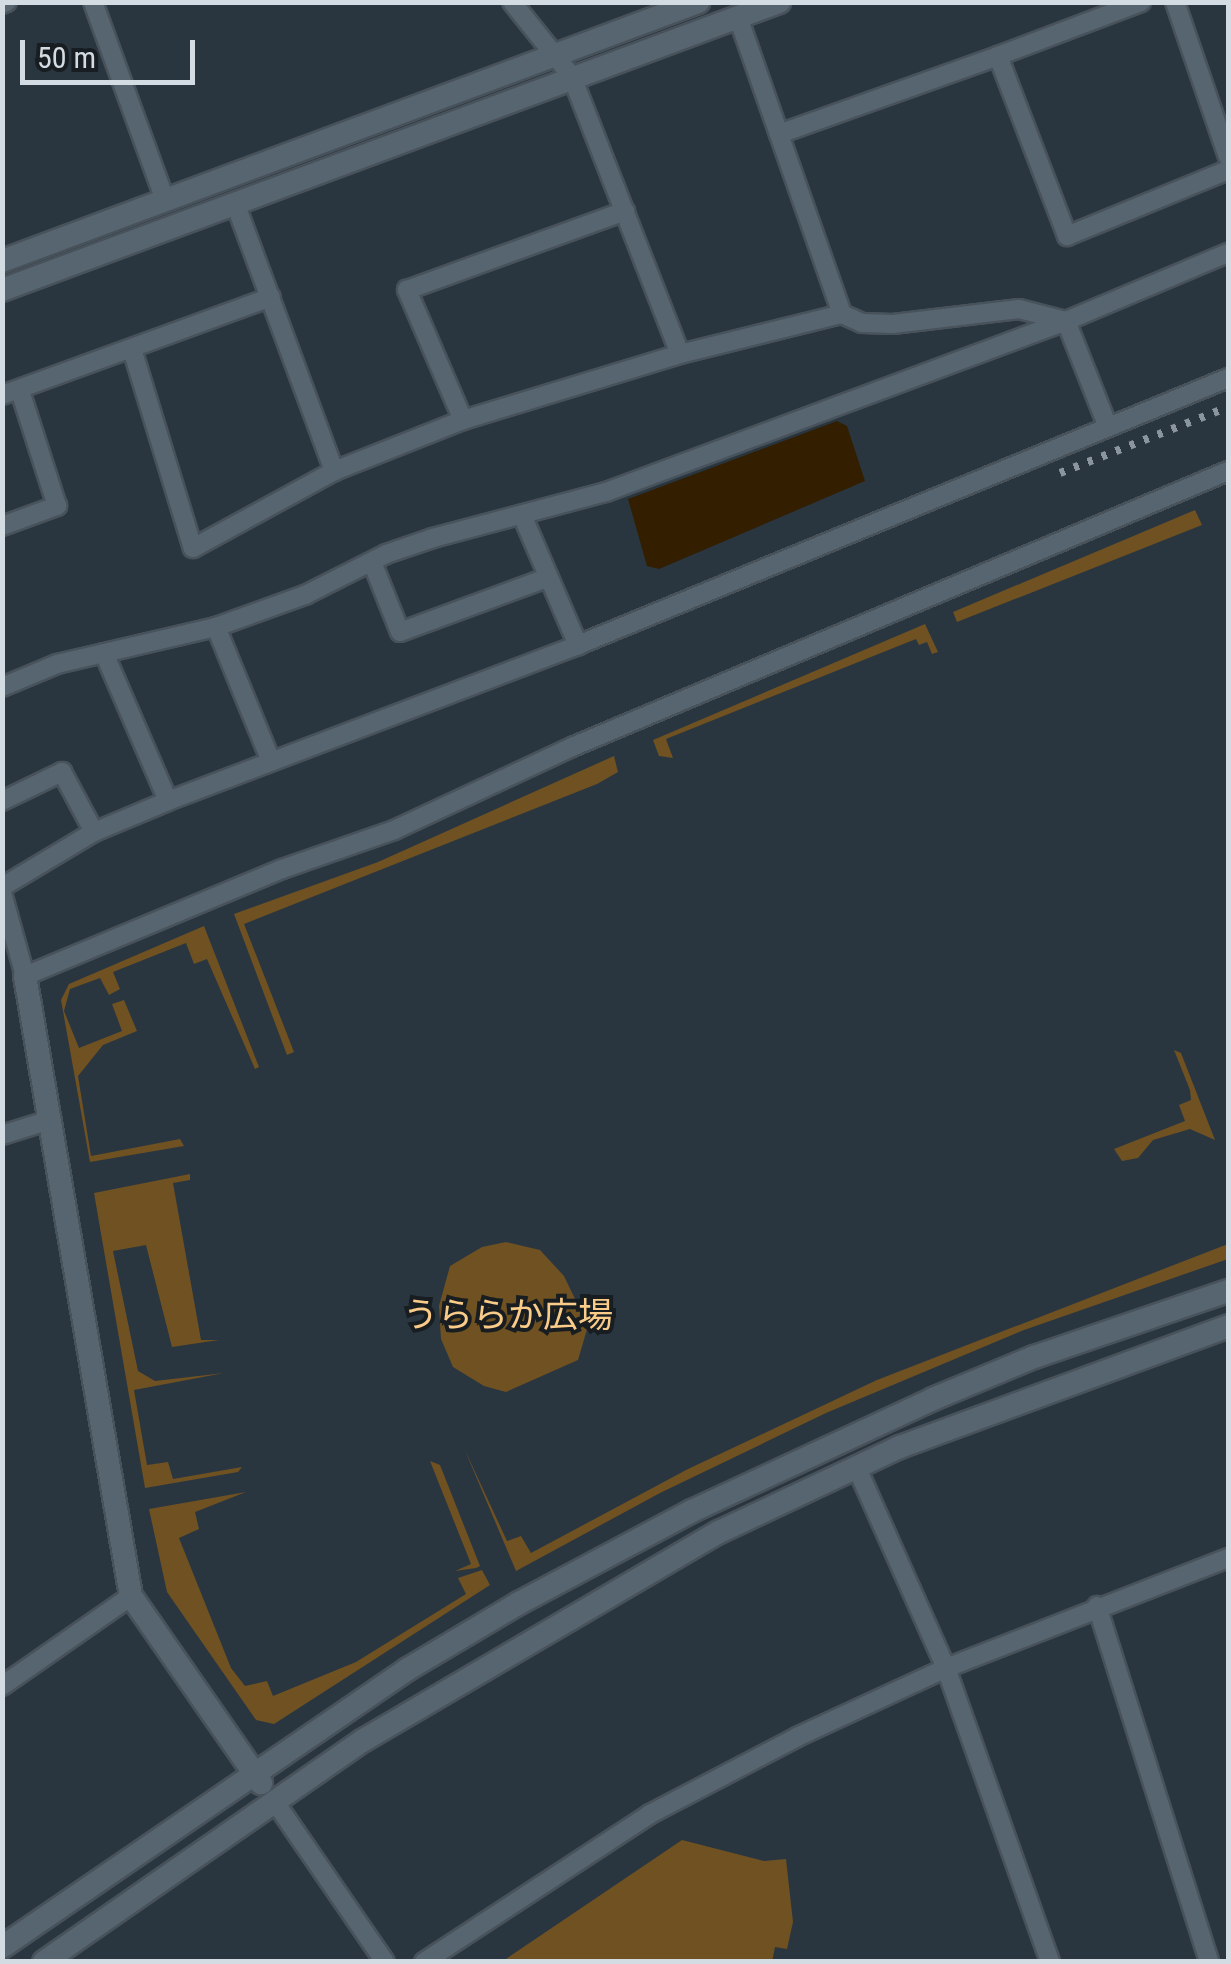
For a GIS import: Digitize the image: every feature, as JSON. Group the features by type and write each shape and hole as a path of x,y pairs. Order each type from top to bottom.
{"street":[{"path":"94,2 164,197"},
{"path":"512,2 572,76 680,354"},
{"path":"2,261 164,197 698,2"},
{"path":"2,290 779,2"},
{"path":"779,134 1141,2"},
{"path":"1175,2 1228,157"},
{"path":"738,17 842,314"},
{"path":"998,56 1068,236 1228,170"},
{"path":"235,204 334,471"},
{"path":"464,420 407,290 626,211"},
{"path":"2,687 28,674 216,626 305,596 372,562 433,538 615,489 1066,321 1228,254"},
{"path":"2,526 57,506 11,393 271,296"},
{"path":"132,348 193,548 334,471 464,420 680,354 842,314 862,323 894,324 1019,309 1066,321"},
{"path":"1066,321 1108,427"},
{"path":"386,1962 131,1596 25,976 2,890 94,832 168,800 578,645 1228,378"},
{"path":"25,976 282,869 394,830 572,748 1228,472"},
{"path":"522,515 578,645"},
{"path":"372,562 400,632 548,578"},
{"path":"216,626 271,761"},
{"path":"104,653 168,800"},
{"path":"2,800 62,772 94,832"},
{"path":"2,1135 50,1120"},
{"path":"2,1947 470,1631 692,1511 1034,1357 1228,1291"},
{"path":"44,1962 364,1740 627,1582 856,1466 1068,1382 1228,1326"},
{"path":"856,1466 946,1668 1050,1962"},
{"path":"424,1962 650,1814 946,1668 1228,1558"},
{"path":"5,1679 131,1596"},
{"path":"1098,1606 1209,1962"}],"green space":[{"path":"1195,510 1202,525 957,622 953,612"},
{"path":"925,624 938,652 932,654 927,642 919,645 916,639 666,739 673,758 659,756 653,740"},
{"path":"614,756 618,772 597,784 244,924 294,1052 287,1055 234,914 378,862"},
{"path":"204,926 259,1067 255,1069 207,959 194,964 186,943 113,972 120,989 109,995 100,978 70,989 64,1011 79,1048 122,1031 112,1004 124,1000 137,1031 103,1045 78,1076 91,1156 180,1139 184,1146 90,1162 61,1000 69,984"},
{"path":"1174,1050 1181,1053 1215,1140 1190,1129 1153,1140 1138,1158 1122,1161 1114,1149 1185,1121 1179,1105 1191,1100 1190,1090"},
{"path":"190,1174 190,1180 173,1183 201,1340 219,1340 172,1347 146,1245 113,1251 138,1371 155,1381 224,1373 134,1390 147,1465 168,1462 173,1479 242,1467 238,1472 145,1488 94,1193"},
{"name":"うららか広場","path":"506,1242 540,1250 564,1276 588,1326 578,1360 506,1392 484,1386 453,1367 441,1339 439,1306 450,1266 482,1247"},
{"path":"1228,1244 1228,1259 1024,1330 826,1413 660,1493 516,1571 464,1448 507,1541 521,1536 531,1553 688,1469 877,1380"},
{"path":"430,1461 440,1465 480,1566 476,1568 455,1571 471,1564"},
{"path":"246,1492 195,1512 199,1529 179,1538 231,1668 245,1686 267,1681 273,1696 356,1662 466,1594 458,1578 482,1570 490,1585 274,1724 256,1720 167,1592 149,1509"},
{"path":"682,1840 764,1861 786,1859 793,1922 787,1949 775,1947 772,1962 503,1961"}],"shaded area":[{"path":"837,421 847,426 865,481 659,569 647,566 628,499"}],"railway":[{"path":"1060,473 1228,407"}]}
